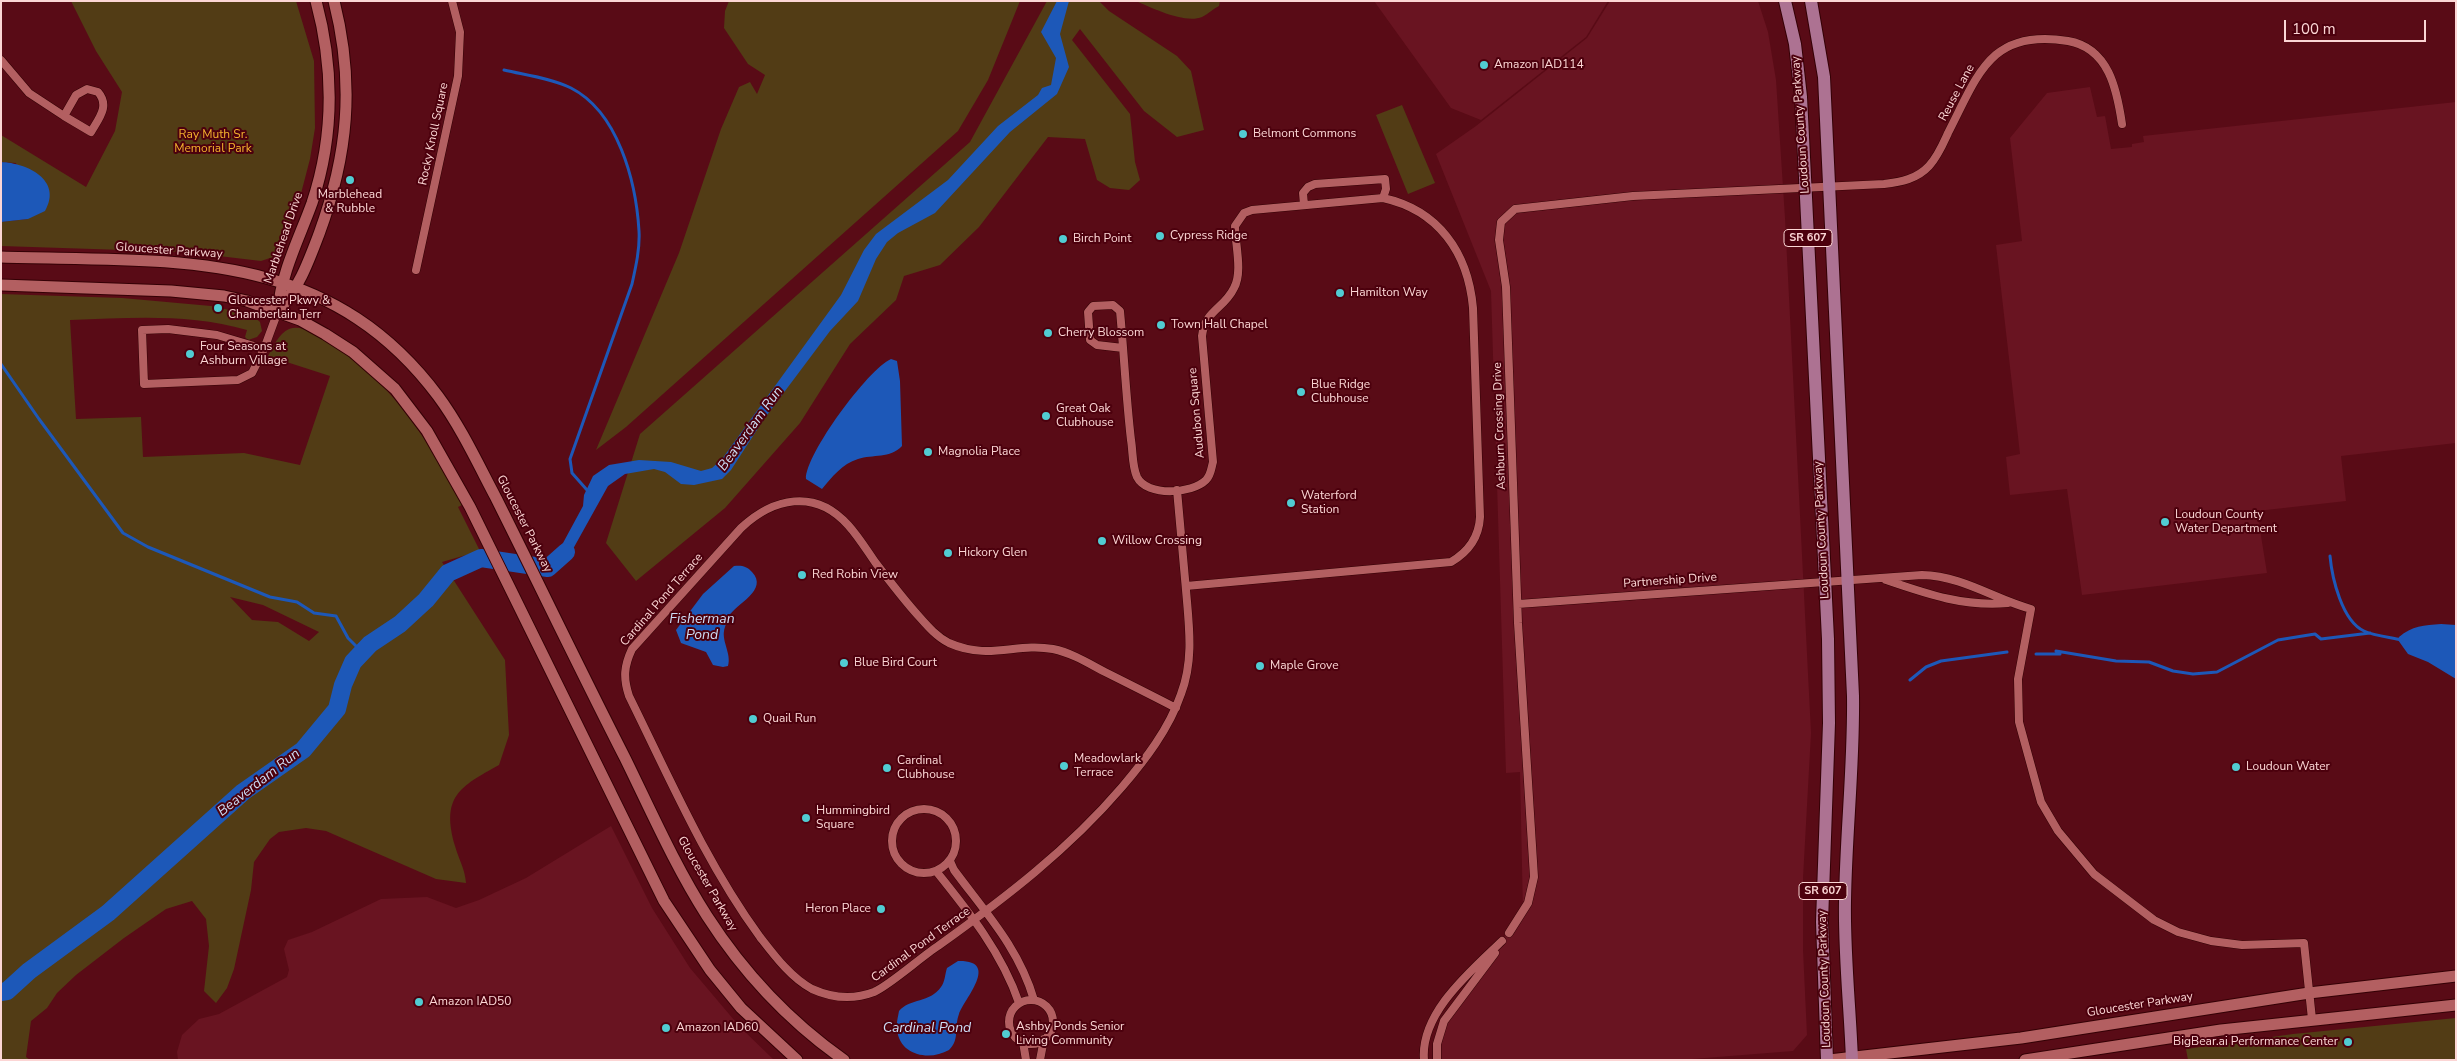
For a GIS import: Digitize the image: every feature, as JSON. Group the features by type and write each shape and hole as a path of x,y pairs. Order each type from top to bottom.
{"main road":[{"name":"Marblehead Drive","path":"278,311 282,282 319,179 328,130 328,62 316,1"},
{"path":"278,311 298,287 328,208 340,166 345,132 346,60 334,1"},
{"name":"Loudoun County Parkway","path":"1785,1 1798,70 1828,640 1830,723 1822,922 1828,1060"},
{"name":"Loudoun County Parkway","path":"1811,1 1822,56 1854,732 1845,920 1852,1059"},
{"name":"Gloucester Parkway","path":"1,256 195,264 221,267 282,282 298,287 340,308 363,323 405,358 439,396 496,498 655,818 707,915 733,952 771,996 820,1043 844,1060"},
{"path":"1,285 201,293 247,301 278,311 325,334 353,352 395,389 428,431 470,507 664,901 710,970 741,1008 797,1060"},
{"name":"Gloucester Parkway","path":"1828,1060 1852,1059 2021,1038 2309,993 2456,976"},
{"path":"2025,1060 2312,1019 2456,1005"}],"street":[{"name":"Rocky Knoll Square","path":"416,270 458,76 461,46 459,24 452,1"},
{"name":"Reuse Lane","path":"1805,187 1895,182 1915,177 1923,172 1935,158 1984,66 1997,52 2023,41 2070,41 2096,54 2112,77 2122,124"},
{"path":"1,60 29,93 64,116 91,132 103,110 102,97 92,90 81,91 76,95 64,116"},
{"path":"1186,586 1451,562 1460,557 1470,546 1479,528 1472,300 1467,279 1454,248 1440,228 1424,213 1412,207 1383,198 1386,189 1385,179 1315,184 1308,187 1303,193 1304,205"},
{"name":"Ashburn Crossing Drive","path":"1509,933 1528,904 1534,877 1518,604 1506,287 1499,240 1501,222 1515,209 1633,196 1805,187"},
{"name":"Audubon Square","path":"1123,348 1097,345 1090,340 1088,312 1093,306 1113,305 1120,311 1134,469 1138,479 1145,487 1164,490 1177,490 1198,485 1210,475 1213,462 1202,336 1204,322 1235,287 1238,276 1235,226 1244,213 1252,210 1383,198"},
{"path":"264,349 241,341 201,332 168,329 142,330 144,384 238,380 252,374 264,349 278,311"},
{"name":"Cardinal Pond Terrace","path":"1176,708 1068,652 1034,648 979,652 946,642 929,629 895,588 847,524 835,513 820,505 788,502 757,513 741,528 632,649 624,671 624,683 628,696 716,870 740,910 773,954 802,983 827,995 842,998 876,991 974,921 1078,836 1139,767 1176,708 1189,663 1191,646 1177,490"},
{"name":"Partnership Drive","path":"1518,604 1824,581 1937,575 1968,583 2010,603"},
{"path":"1884,579 1950,601 1990,605 2010,603 2031,609 2018,680 2020,722 2041,802 2058,831 2094,874 2154,920 2178,932 2211,941 2242,945 2304,943 2312,1019"},
{"path":"929,809 946,818 956,835 956,844 950,861 936,871 917,873 900,863 892,845 892,835 902,818 909,813 929,809"},
{"path":"950,861 954,870 1007,938 1021,964 1034,1000"},
{"path":"936,871 1002,962 1019,1003"},
{"path":"1424,1060 1425,1039 1435,1014 1468,974 1502,941 1480,976 1444,1022 1437,1044 1437,1060"},
{"path":"1034,1000 1046,1006 1052,1015 1051,1031 1044,1039 1034,1044 1023,1042 1012,1033 1009,1024 1010,1014 1019,1003 1034,1000"},
{"path":"1040,1060 1044,1039"},
{"path":"1023,1042 1026,1060"}],"shaded area":[{"path":"1374,1 1608,1 1586,37 1481,120 1451,108"},
{"path":"1610,1 1758,1 1768,32 1776,80 1785,218 1811,733 1803,878 1803,950 1807,1035 1793,1051 1680,1060 1435,1060 1441,1022 1448,1009 1523,913 1520,772 1506,773 1491,291 1436,154 1476,126 1587,38"},
{"path":"2090,87 2097,117 2105,116 2111,149 2132,147 2132,144 2144,142 2143,136 2456,102 2456,443 2341,456 2346,501 2257,511 2267,573 2082,595 2067,489 2010,495 2006,457 2020,454 1996,245 2022,241 2010,138 2047,93"},
{"path":"611,826 652,908 690,968 740,1027 774,1060 178,1060 177,1052 182,1035 199,1019 219,1014 287,977 289,970 284,949 288,940 312,932 381,899 427,897 456,908 479,900 526,878"}],"green space":[{"name":"Ray Muth Sr. Memorial Park","path":"71,1 296,1 314,61 315,128 310,159 298,205 276,256 261,261 185,252 1,246 1,222 28,219 16,163 1,162 1,135 86,187 115,131 122,92 96,51"},
{"path":"729,1 1020,1 988,80 958,131 626,427 596,450 679,253 721,129 739,87 750,82 757,94 765,75 748,64 724,28 725,11"},
{"path":"1047,1 1099,1 1109,11 1177,56 1191,71 1204,130 1177,137 1144,111 1080,29 1072,40 1130,114 1135,162 1140,180 1129,190 1110,188 1097,180 1085,139 1048,137 979,227 940,265 904,276 896,300 850,344 800,423 725,508 636,581 606,543 640,434 970,142"},
{"path":"1136,1 1220,1 1219,6 1202,17 1195,19 1178,17"},
{"path":"1402,105 1435,183 1408,194 1376,115"},
{"path":"1,294 122,298 211,306 252,315 260,322 262,331 257,337 248,340 245,337 247,330 203,321 159,318 70,320 76,419 141,417 143,457 244,453 300,465 330,376 268,356 285,331 294,328 307,330 347,355 369,373 405,412 421,434 462,505 458,507 480,551 442,562 505,660 509,735 499,765 464,787 452,805 450,816 455,846 466,883 436,879 326,831 306,828 279,832 270,839 254,862 251,890 234,969 227,988 216,1003 204,991 209,946 206,919 192,901 166,909 124,938 76,975 57,993 47,1008 31,1021 26,1057 30,1060 1,1060","holes":["230,597 263,605 319,632 309,641 278,622 252,620"]},
{"name":"BigBear.ai Performance Center","path":"2456,1018 2456,1060 2188,1060 2186,1049 2293,1034"}],"water":[{"path":"1057,1 1069,1 1060,34 1069,67 1057,94 1010,132 935,213 898,233 887,242 876,259 858,301 830,331 764,419 731,470 722,479 694,485 681,484 665,472 654,469 625,474 608,486 573,549 553,571 548,568 548,559 563,543 583,506 584,495 593,476 609,465 639,460 671,462 701,471 712,468 722,459 841,295 864,250 876,234 948,180 998,126 1038,95 1042,88 1051,85 1056,58 1041,32"},
{"path":"1,162 21,166 40,175 46,182 49,190 49,200 45,211 28,219 1,222"},
{"path":"891,359 897,361 900,381 902,446 887,455 852,461 838,471 822,489 806,479 808,467 826,433 868,379"},
{"name":"Fisherman Pond","path":"734,566 748,568 756,579 757,585 750,596 729,616 724,637 729,661 728,666 723,667 713,665 706,652 681,643 676,630 703,594"},
{"path":"2441,624 2456,625 2456,679 2428,662 2408,654 2398,640 2404,633 2414,628"},
{"name":"Cardinal Pond","path":"958,961 971,962 977,967 979,973 959,1014 956,1038 952,1046 949,1050 933,1055 917,1054 910,1051 899,1039 897,1021 899,1011 909,1004 931,996 936,992 943,983 947,968"}],"waterway":[{"path":"504,70 555,82 571,88 587,99 601,113 612,131 629,170 634,191 639,237 632,284 570,459 572,473 587,490"},
{"path":"1,364 123,533 148,547 270,597 297,602 314,613 336,616 348,638 362,652"},
{"name":"Beaverdam Run","path":"1,992 7,991 29,971 108,913 243,792 303,750 337,709 343,685 353,662 370,644 400,624 426,600 448,573 481,558 548,568 566,552"},
{"path":"2330,556 2333,576 2344,609 2356,626 2377,635 2402,640"},
{"path":"2056,651 2116,661 2149,662 2173,671 2193,674 2217,672 2278,640 2315,634 2321,639 2370,633"},
{"path":"1910,680 1926,667 1941,661 2007,652"},
{"path":"2036,654 2060,654"}],"place":[{"name":"Amazon IAD114","path":"1484,65"},
{"name":"Belmont Commons","path":"1243,134"},
{"name":"Marblehead & Rubble","path":"350,180"},
{"name":"Cypress Ridge","path":"1160,236"},
{"name":"Birch Point","path":"1063,239"},
{"name":"Hamilton Way","path":"1340,293"},
{"name":"Gloucester Pkwy & Chamberlain Terr","path":"218,308"},
{"name":"Town Hall Chapel","path":"1161,325"},
{"name":"Cherry Blossom","path":"1048,333"},
{"name":"Four Seasons at Ashburn Village","path":"190,354"},
{"name":"Blue Ridge Clubhouse","path":"1301,392"},
{"name":"Great Oak Clubhouse","path":"1046,416"},
{"name":"Magnolia Place","path":"928,452"},
{"name":"Waterford Station","path":"1291,503"},
{"name":"Loudoun County Water Department","path":"2165,522"},
{"name":"Willow Crossing","path":"1102,541"},
{"name":"Hickory Glen","path":"948,553"},
{"name":"Red Robin View","path":"802,575"},
{"name":"Blue Bird Court","path":"844,663"},
{"name":"Maple Grove","path":"1260,666"},
{"name":"Quail Run","path":"753,719"},
{"name":"Meadowlark Terrace","path":"1064,766"},
{"name":"Loudoun Water","path":"2236,767"},
{"name":"Cardinal Clubhouse","path":"887,768"},
{"name":"Hummingbird Square","path":"806,818"},
{"name":"Heron Place","path":"881,909"},
{"name":"Amazon IAD50","path":"419,1002"},
{"name":"Amazon IAD60","path":"666,1028"},
{"name":"Ashby Ponds Senior Living Community","path":"1006,1034"},
{"name":"BigBear.ai Performance Center","path":"2348,1042"}]}
